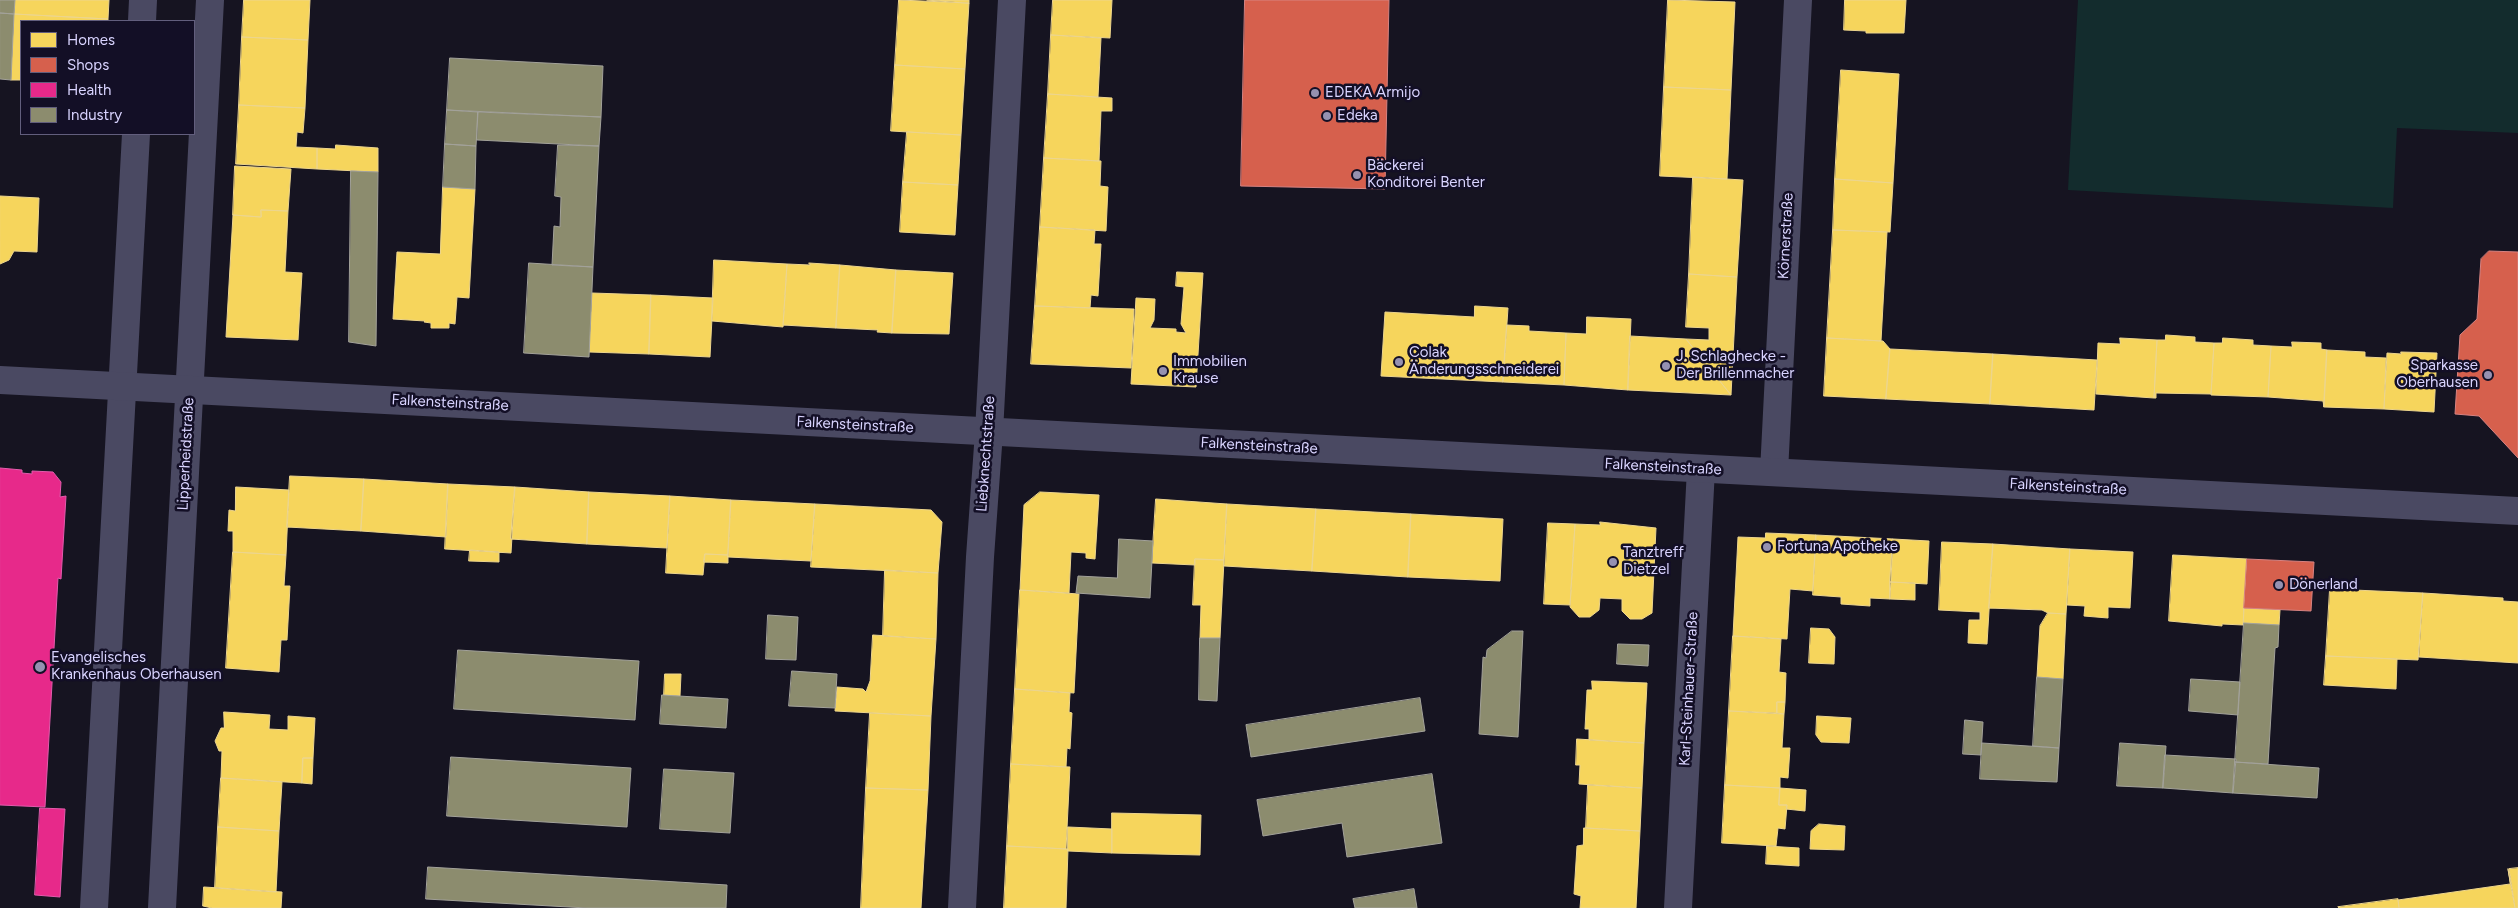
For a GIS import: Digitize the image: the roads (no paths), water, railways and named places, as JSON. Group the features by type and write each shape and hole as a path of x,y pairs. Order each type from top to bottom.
{"street":[{"path":"142,20 143,0"},
{"name":"Lipperheidstraße","path":"162,908 210,0"},
{"name":"Liebknechtstraße","path":"962,908 1012,0"},
{"name":"Körnerstraße","path":"1774,472 1798,0"},
{"path":"94,908 136,135"},
{"name":"Falkensteinstraße","path":"0,380 2518,511"},
{"name":"Karl-Steinhauer-Straße","path":"1678,908 1701,469"}],"place":[{"name":"EDEKA Armijo","path":"1315,93"},
{"name":"Edeka","path":"1327,116"},
{"name":"Bäckerei Konditorei Benter","path":"1357,175"},
{"name":"Colak Änderungsschneiderei","path":"1399,362"},
{"name":"J. Schlaghecke - Der Brillenmacher","path":"1666,366"},
{"name":"Immobilien Krause","path":"1163,371"},
{"name":"Sparkasse Oberhausen","path":"2488,375"},
{"name":"Fortuna Apotheke","path":"1767,547"},
{"name":"Tanztreff Dietzel","path":"1613,562"},
{"name":"Dönerland","path":"2279,585"},
{"name":"Evangelisches Krankenhaus Oberhausen","path":"40,667"}]}
